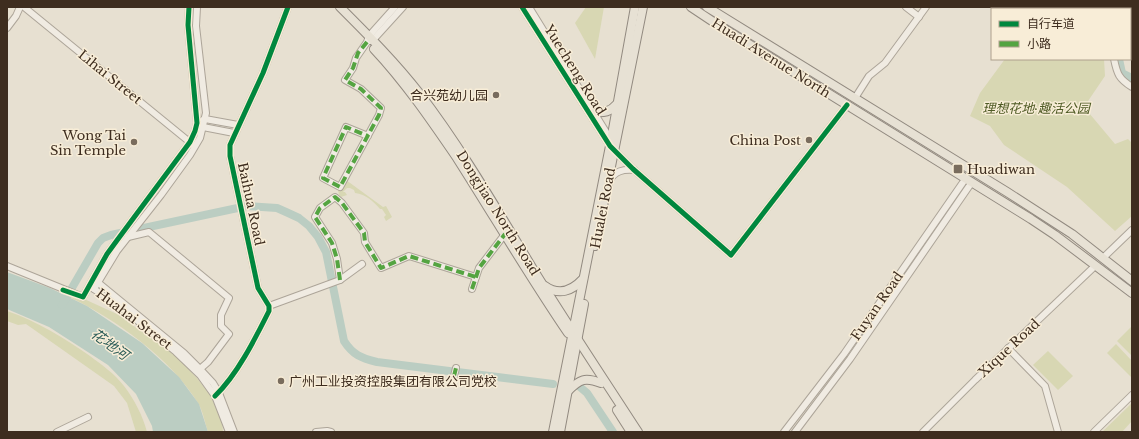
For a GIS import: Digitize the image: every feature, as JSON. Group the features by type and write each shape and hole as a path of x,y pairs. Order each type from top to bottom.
{"main road":[{"name":"Dongjiao North Road","path":"333,7 370,39 392,70 422,107 534,281 638,432"},
{"name":"Dongjiao North Road","path":"340,7 405,75 435,115 471,168 631,432"},
{"name":"Huadi Avenue North","path":"691,7 1055,235 1132,293"},
{"name":"Huadi Avenue North","path":"707,7 1007,192 1072,234 1132,281"},
{"name":"Hualei Road","path":"575,339 584,278 641,9"},
{"name":"Hualei Road","path":"575,339 609,181 617,104 641,9"},
{"path":"594,112 605,112 617,104"},
{"path":"543,285 554,291 565,291 572,289 584,278"},
{"path":"560,432 568,392 575,339"},
{"path":"553,432 575,339"},
{"path":"568,392 579,381 589,380 601,383"}],"street":[{"path":"7,28 16,16 20,7"},
{"name":"Lihai Street","path":"24,7 196,147"},
{"path":"91,287 118,239 190,142 195,131 197,123 188,25 189,7"},
{"path":"95,280 146,216 196,147 200,138 205,119 196,26 197,7"},
{"name":"Baihua Road","path":"269,306 258,288 241,210 230,145 234,133 263,73 288,7"},
{"path":"368,136 346,127 323,178 340,186 368,136 379,115 381,108 361,89 345,80 353,68 358,53 395,7"},
{"path":"370,39 403,7"},
{"name":"Yuecheng Road","path":"522,7 612,145"},
{"name":"Yuecheng Road","path":"529,7 594,112 612,145"},
{"path":"906,7 919,17"},
{"path":"855,98 869,76 885,63 926,7"},
{"path":"1114,60 1121,81 1132,87"},
{"path":"612,145 634,170 731,255 847,105"},
{"path":"197,123 205,119 238,125"},
{"path":"197,123 203,127 234,133"},
{"path":"609,181 612,176 620,171 628,169 634,170"},
{"name":"Fuyan Road","path":"784,432 844,354 969,180"},
{"name":"Fuyan Road","path":"795,432 850,359 969,180"},
{"path":"338,280 337,259 332,243 315,217 320,208 335,197 342,203 364,233 365,242 381,268 409,256 476,277"},
{"path":"1103,258 1132,230"},
{"path":"128,237 149,232 229,298 221,314 221,326 229,334 208,362 200,369"},
{"path":"472,288 479,268 505,234"},
{"path":"217,394 238,368 270,311 269,306 338,280 362,264"},
{"name":"Huahai Street","path":"7,266 83,297 91,287 123,309 176,352 206,381 217,394 234,432"},
{"name":"Xique Road","path":"923,432 1008,348 1095,266"},
{"name":"Huahai Street","path":"95,280 184,353 213,383 229,432"},
{"path":"1008,348 1046,386 1058,432"},
{"path":"454,376 456,368"},
{"path":"1094,432 1132,395"},
{"path":"56,432 88,417"},
{"path":"316,432 330,432"}],"green space":[{"path":"586,7 604,7 595,59 575,23"},
{"name":"理想花地·趣活公园","path":"1004,60 1104,60 1105,76 1084,107 1115,144 1128,139 1132,143 1132,216 1115,231 1067,187 1004,145 990,126 970,116 980,93"},
{"path":"346,180 383,207 386,206 392,217 386,221 384,217 386,215 382,209 363,195 355,193 354,190 350,188 347,188 343,192 347,195 341,197 338,190"},
{"path":"71,293 117,314 176,356 197,378 210,395 222,420 223,432 208,432 200,406 187,387 158,356 123,328 105,316 69,297"},
{"path":"7,311 40,325 60,336 104,366 124,386 135,402 147,432 136,432 127,403 114,386 26,324 18,325 7,321"},
{"path":"1132,326 1132,356 1117,341"},
{"path":"1116,344 1132,361 1132,378 1107,353"},
{"path":"1048,351 1073,376 1058,390 1033,365"},
{"path":"1132,403 1132,421 1122,432 1102,432"}],"water":[{"name":"花地河","path":"7,272 50,288 87,306 142,343 179,377 199,404 208,432 153,432 152,426 136,394 108,365 49,327 7,309"}],"waterway":[{"path":"1119,60 1122,73 1132,78"},
{"path":"62,305 98,243 103,238 247,206 277,208 299,218 309,226 318,237 326,252 344,341 354,353 366,359 377,362 553,384"},
{"path":"580,387 587,393 613,432"}],"marked path":[{"path":"367,42 358,53 353,68 345,80 361,89 381,108 379,115 340,187 323,178 346,127 368,136"},
{"path":"340,280 337,259 332,243 315,217 320,208 335,197 342,203 364,233 365,242 381,268 409,256 476,277"},
{"path":"472,289 479,268 505,234"},
{"path":"454,376 456,368"}],"cycle path":[{"path":"63,290 83,297 107,254 190,142 195,131 197,123 188,25 189,7"},
{"path":"215,396 231,378 252,345 269,311 269,306 258,288 230,156 230,145 263,73 288,7"},
{"path":"522,7 610,146 633,169 731,255 847,105"}],"place":[{"name":"合兴苑幼儿园","path":"496,95"},
{"name":"China Post","path":"809,140"},
{"name":"Wong Tai Sin Temple","path":"134,142"},
{"name":"Huadiwan","path":"958,169"},
{"name":"广州工业投资控股集团有限公司党校","path":"281,381"}]}
